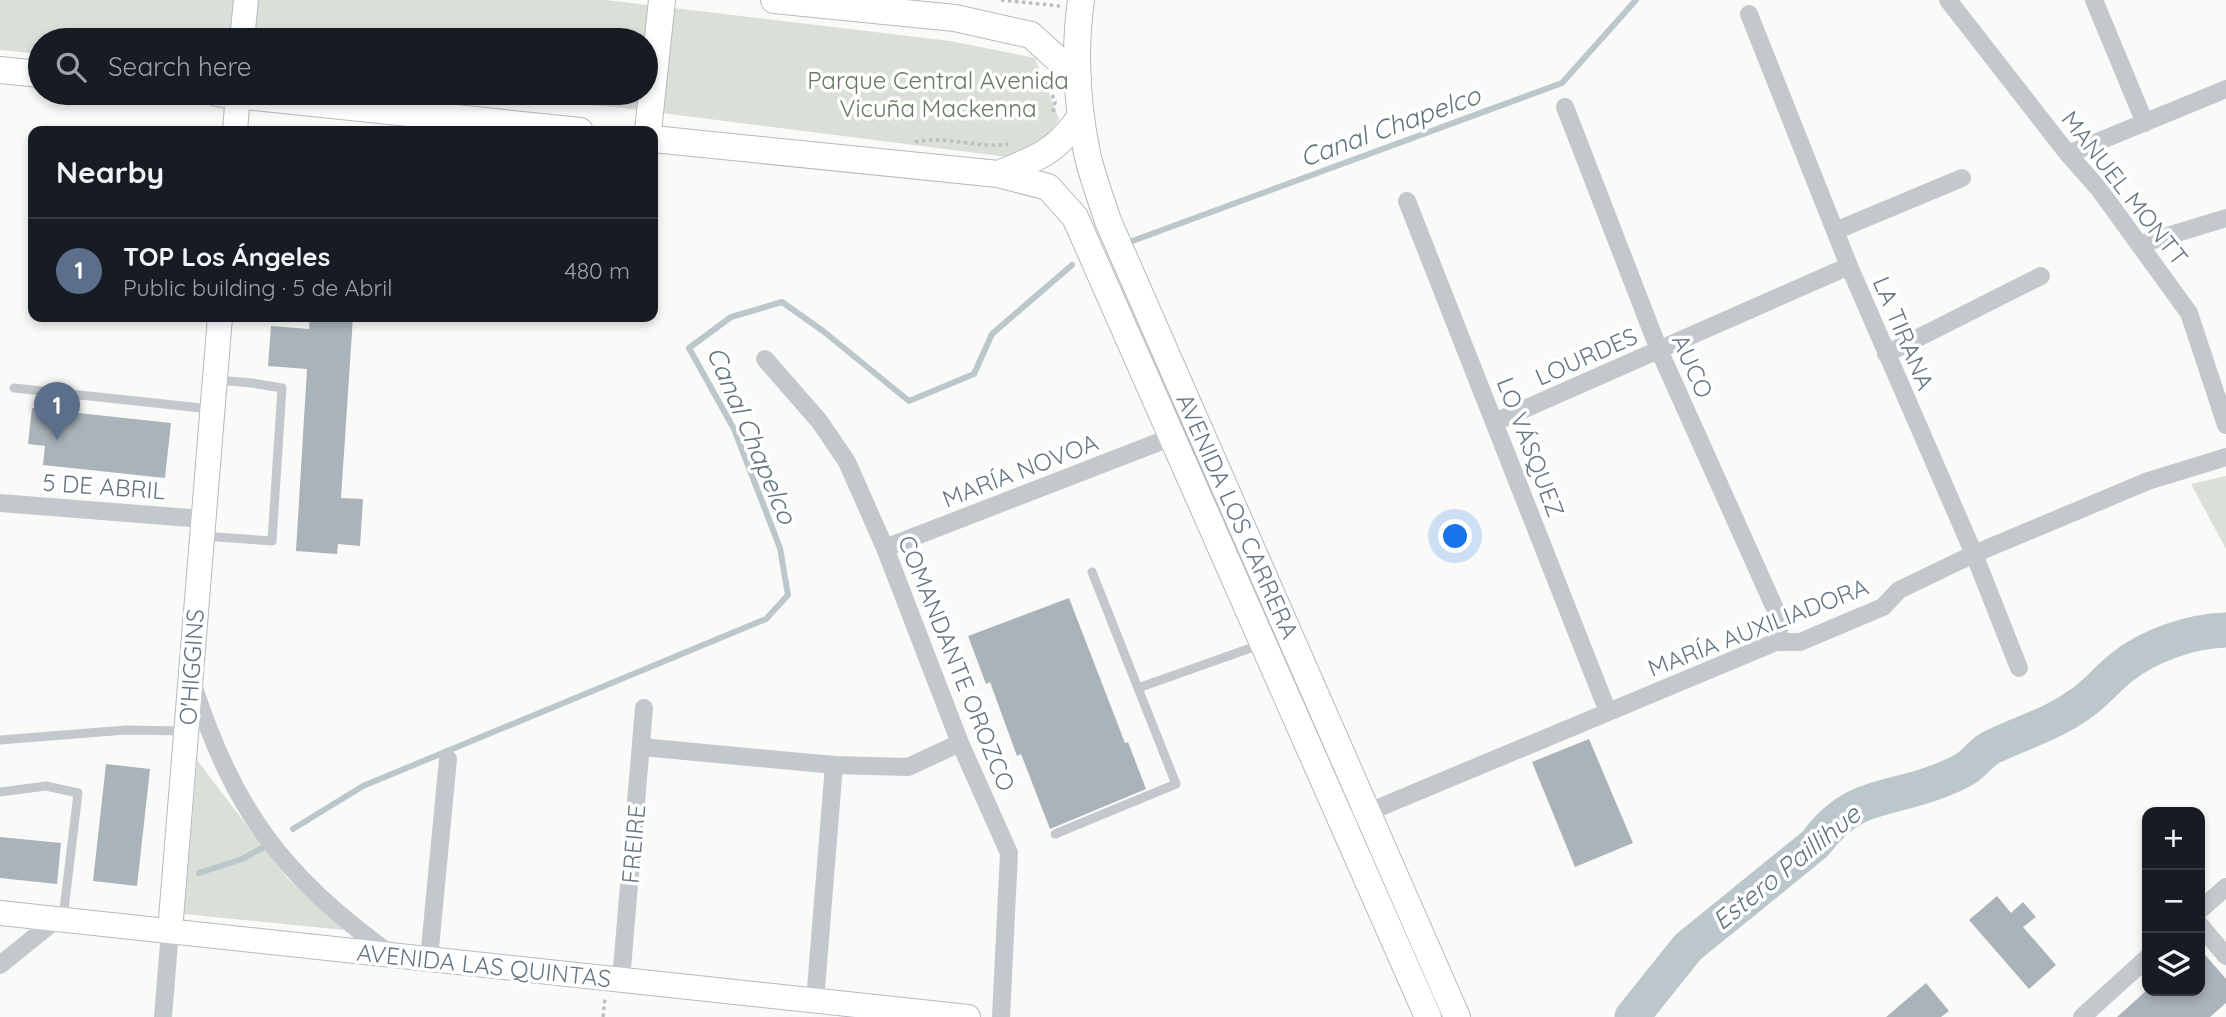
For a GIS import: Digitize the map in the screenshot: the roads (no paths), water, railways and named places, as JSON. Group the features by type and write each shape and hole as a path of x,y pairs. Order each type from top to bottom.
{"main road":[{"path":"658,37 662,0"},
{"path":"774,0 955,18 1031,35 1078,79"},
{"name":"AVENIDA LOS CARRERA","path":"1081,0 1078,79 1081,116 1088,155 1108,221 1457,1017"},
{"path":"0,70 28,73"},
{"path":"341,105 534,126"},
{"path":"649,126 651,105"},
{"path":"998,174 1045,155 1059,144 1081,116"},
{"name":"AVENIDA LOS CARRERA","path":"658,140 998,174 1048,187 1075,217 1428,1017"}],"street":[{"path":"243,28 246,0"},
{"name":"MANUEL MONTT","path":"1948,0 2068,154 2099,189 2189,313 2218,374 2226,425"},
{"path":"2094,0 2145,123"},
{"name":"LA TIRANA","path":"1749,14 1849,266 1974,554 2019,668"},
{"path":"2068,154 2226,89"},
{"path":"232,105 234,126"},
{"name":"AUCO","path":"1565,107 1659,350 1777,613 1779,630 1776,642"},
{"path":"1835,232 1962,178"},
{"name":"LO VÁSQUEZ","path":"1407,201 1608,712"},
{"path":"2141,244 2226,218"},
{"name":"LOURDES","path":"1495,422 1849,266"},
{"path":"1886,354 2041,276"},
{"name":"O'HIGGINS","path":"163,1017 220,322"},
{"name":"COMANDANTE OROZCO","path":"765,359 820,422 847,462 885,548 960,743 1009,853 1001,1017"},
{"name":"MARÍA NOVOA","path":"885,548 1172,437"},
{"name":"MARÍA AUXILIADORA","path":"1342,823 1776,642 1800,642 1883,607 1899,590 1974,554 2148,481 2226,457"},
{"name":"5 DE ABRIL","path":"0,503 202,527"},
{"path":"191,677 220,760 240,799 264,836 291,870 322,901 392,955"},
{"name":"FREIRE","path":"621,980 644,708"},
{"path":"642,747 834,765 908,766 960,743"},
{"path":"429,959 449,759"},
{"path":"816,1000 834,765"},
{"path":"2205,906 2226,887"},
{"name":"AVENIDA LAS QUINTAS","path":"0,913 968,1017"},
{"path":"0,965 60,920"},
{"path":"2205,931 2226,956"},
{"path":"2082,1017 2142,963"}],"lane":[{"path":"202,527 272,541 282,388 215,380"},
{"path":"14,388 212,409"},
{"path":"1055,834 1176,784 1092,572"},
{"path":"1138,688 1263,644"},
{"path":"0,740 126,730 186,731"},
{"path":"0,792 46,786 78,793 60,920"}],"waterway":[{"name":"Canal Chapelco","path":"1127,243 1562,83 1636,0"},
{"name":"Canal Chapelco","path":"293,829 363,786 766,619 788,595 780,548 734,429 689,348 731,317 782,302 823,331 909,401 974,374 992,334 1072,265"},
{"name":"Estero Paillihue","path":"1632,1017 1688,947 1815,844 1843,815 1871,801 1920,788 1962,771 1989,749 2072,710 2122,667 2145,652 2185,636 2226,630"},
{"name":"Canal Chapelco","path":"199,873 242,859 262,848"}],"place":[{"name":"TOP Los Ángeles","path":"57,440"}],"park label":[{"name":"Parque Central Avenida Vicuña Mackenna","path":"938,94"}]}
